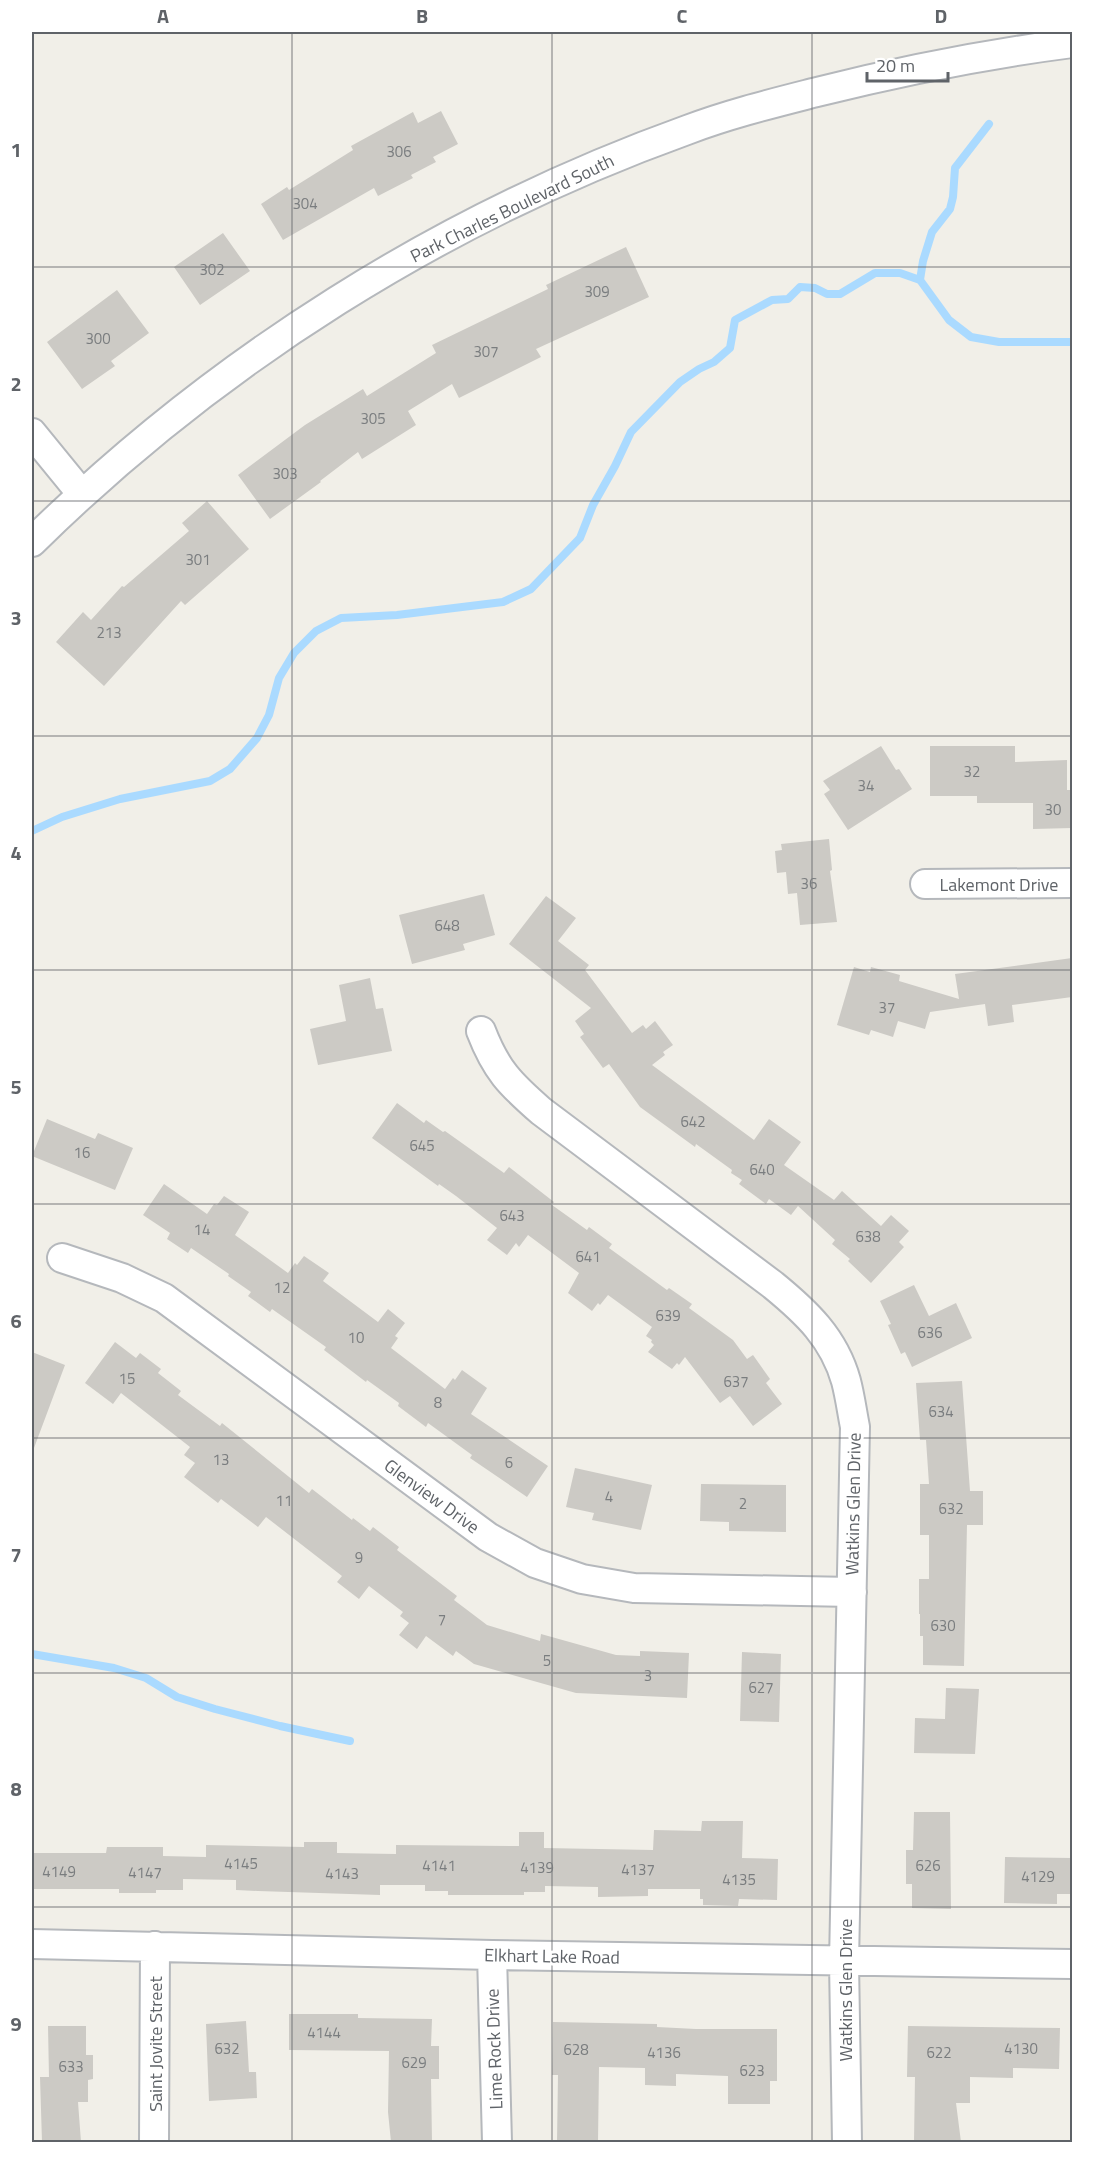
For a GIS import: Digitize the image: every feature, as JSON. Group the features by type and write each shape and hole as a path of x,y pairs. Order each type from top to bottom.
{"street":[{"name":"Park Charles Boulevard South","path":"32,542 81,493 229,372 300,324 429,246 544,188 689,129 778,102 951,62 1072,43"},
{"path":"32,433 81,493"},
{"name":"Lakemont Drive","path":"925,884 1072,883"},
{"name":"Watkins Glen Drive","path":"481,1031 490,1056 509,1084 550,1118 773,1285 808,1315 835,1350 846,1381 855,1427 844,1962 847,2142"},
{"name":"Glenview Drive","path":"62,1258 122,1278 164,1298 488,1537 535,1563 582,1579 634,1588 852,1592"},
{"name":"Elkhart Lake Road","path":"32,1944 844,1962 1072,1964"},
{"name":"Saint Jovite Street","path":"154,2142 155,1946"},
{"name":"Lime Rock Drive","path":"492,1955 497,2142"}],"building":[{"path":"441,111 458,144 433,157 436,162 411,175 413,178 378,196 374,188 283,240 261,204 287,187 289,190 353,150 351,146 413,112 418,123"},
{"path":"223,233 250,271 200,305 174,267"},
{"path":"626,247 649,297 536,349 541,357 459,398 452,384 408,411 416,425 362,459 358,452 270,519 238,475 305,425 363,389 367,396 436,353 432,345 548,289 546,285"},
{"path":"117,290 149,333 111,361 115,366 82,389 47,342"},
{"path":"207,501 249,549 185,605 181,601 104,686 56,642 83,612 91,620 122,586 124,587 189,531 182,523"},
{"path":"881,746 896,770 899,769 912,789 848,830 824,794 830,790 823,781"},
{"path":"930,746 1015,746 1015,762 1067,760 1067,790 1072,790 1072,828 1033,829 1033,803 977,803 977,796 930,796"},
{"path":"829,839 832,870 830,871 837,922 800,925 797,893 788,894 786,872 777,873 775,851 782,850 781,844"},
{"path":"484,894 495,935 463,944 465,950 412,964 399,915"},
{"path":"546,896 576,918 558,941 589,965 585,970 632,1033 643,1025 646,1029 655,1021 673,1045 663,1052 665,1055 652,1065 754,1140 769,1119 801,1142 784,1165 834,1200 842,1191 881,1226 891,1215 909,1231 899,1242 904,1247 871,1283 848,1261 850,1259 832,1244 835,1240 798,1206 791,1215 769,1199 766,1204 739,1184 742,1180 731,1173 732,1170 696,1144 695,1147 640,1107 609,1064 603,1068 580,1037 584,1034 575,1021 591,1008 509,944"},
{"path":"1072,958 1072,997 1012,1005 1014,1022 988,1026 985,1004 930,1012 925,1029 898,1021 893,1037 871,1030 869,1035 837,1025 854,967 870,972 871,967 900,975 899,981 959,999 955,974"},
{"path":"370,978 376,1009 383,1008 392,1051 318,1065 310,1029 346,1021 339,985"},
{"path":"397,1103 424,1123 426,1120 443,1132 445,1131 504,1173 509,1167 554,1202 552,1205 587,1230 589,1227 612,1244 609,1248 667,1290 669,1288 692,1304 689,1308 733,1340 747,1359 753,1355 770,1379 766,1383 782,1404 753,1426 730,1396 720,1403 685,1357 679,1365 677,1363 672,1369 648,1352 654,1345 652,1340 646,1336 652,1327 608,1295 592,1311 568,1293 579,1273 528,1235 519,1247 516,1243 507,1255 487,1240 497,1228 456,1196 439,1184 438,1186 372,1138"},
{"path":"47,1119 95,1139 98,1133 133,1148 115,1190 32,1156"},
{"path":"164,1184 207,1214 224,1196 249,1212 235,1235 288,1273 304,1256 329,1273 323,1281 378,1322 388,1309 405,1323 395,1336 398,1338 391,1348 445,1389 462,1370 487,1388 471,1414 548,1466 527,1497 470,1458 472,1455 428,1423 426,1427 398,1406 399,1403 367,1380 366,1382 324,1350 326,1347 272,1309 270,1312 248,1296 251,1292 228,1276 229,1274 191,1248 188,1253 167,1239 170,1233 143,1215"},
{"path":"914,1285 929,1316 956,1303 972,1338 912,1367 905,1352 901,1354 880,1301"},
{"path":"115,1342 136,1358 140,1353 161,1369 158,1373 181,1391 178,1395 220,1426 222,1423 309,1493 312,1489 370,1531 373,1527 399,1547 397,1550 457,1596 454,1600 487,1625 540,1641 541,1634 616,1655 640,1656 640,1651 689,1653 687,1698 576,1693 474,1664 456,1651 453,1656 426,1636 417,1649 399,1635 409,1623 400,1616 403,1612 369,1586 359,1599 337,1582 342,1576 266,1517 258,1527 221,1499 218,1503 184,1477 195,1463 184,1455 190,1447 121,1393 113,1404 85,1383"},
{"path":"32,1352 65,1365 34,1448 32,1448"},
{"path":"962,1381 970,1491 983,1491 983,1525 967,1525 964,1666 923,1665 919,1579 929,1579 929,1535 920,1535 920,1484 929,1484 926,1440 920,1440 916,1383"},
{"path":"575,1468 652,1485 641,1530 592,1520 594,1513 566,1507"},
{"path":"701,1484 786,1485 786,1532 729,1531 729,1522 700,1521"},
{"path":"742,1652 781,1654 779,1722 740,1721"},
{"path":"946,1688 979,1689 975,1754 914,1753 915,1718 945,1719"},
{"path":"914,1812 950,1812 951,1909 912,1908 912,1884 906,1884 906,1850 913,1850"},
{"path":"702,1821 743,1821 742,1858 778,1859 777,1900 739,1899 738,1906 703,1905 703,1899 700,1899 700,1889 648,1889 648,1896 598,1897 598,1887 545,1886 545,1892 524,1892 524,1895 448,1895 448,1891 425,1891 425,1885 380,1885 380,1895 258,1891 236,1890 236,1880 183,1879 183,1890 156,1890 156,1893 119,1893 119,1889 32,1889 32,1853 106,1853 107,1847 163,1847 163,1856 206,1857 206,1845 304,1847 304,1842 337,1842 337,1853 396,1854 396,1845 519,1846 519,1832 544,1832 544,1848 653,1850 654,1830 701,1831"},
{"path":"1005,1857 1072,1858 1072,1894 1057,1894 1057,1904 1004,1903"},
{"path":"289,2014 358,2014 358,2018 432,2019 431,2046 439,2046 439,2079 431,2079 432,2142 391,2142 388,2112 389,2051 289,2050"},
{"path":"246,2021 249,2072 256,2072 257,2098 209,2101 206,2024"},
{"path":"553,2022 657,2024 657,2027 696,2029 777,2029 777,2081 770,2081 770,2104 728,2104 728,2076 676,2074 676,2086 645,2085 645,2068 599,2067 598,2142 557,2142 558,2075 552,2075"},
{"path":"48,2026 86,2026 86,2055 93,2055 93,2079 88,2080 88,2102 78,2102 81,2142 42,2142 40,2077 49,2077"},
{"path":"908,2026 1060,2028 1059,2069 1013,2068 1013,2078 970,2077 970,2103 956,2103 961,2142 914,2142 915,2077 907,2077"}],"waterway":[{"path":"920,280 932,232 950,209 955,168 989,124"},
{"path":"32,831 62,817 120,799 210,781 230,769 257,738 269,715 279,678 294,653 316,631 341,618 397,615 503,602 531,589 580,538 593,505 631,432 680,382 714,362 730,348 735,320 772,300 788,299 800,287 815,288 827,294 840,294 875,273 900,273 920,280 949,320 971,337 999,342 1072,342"},
{"path":"32,1654 114,1668 146,1678 177,1697 215,1709 350,1741"}]}
